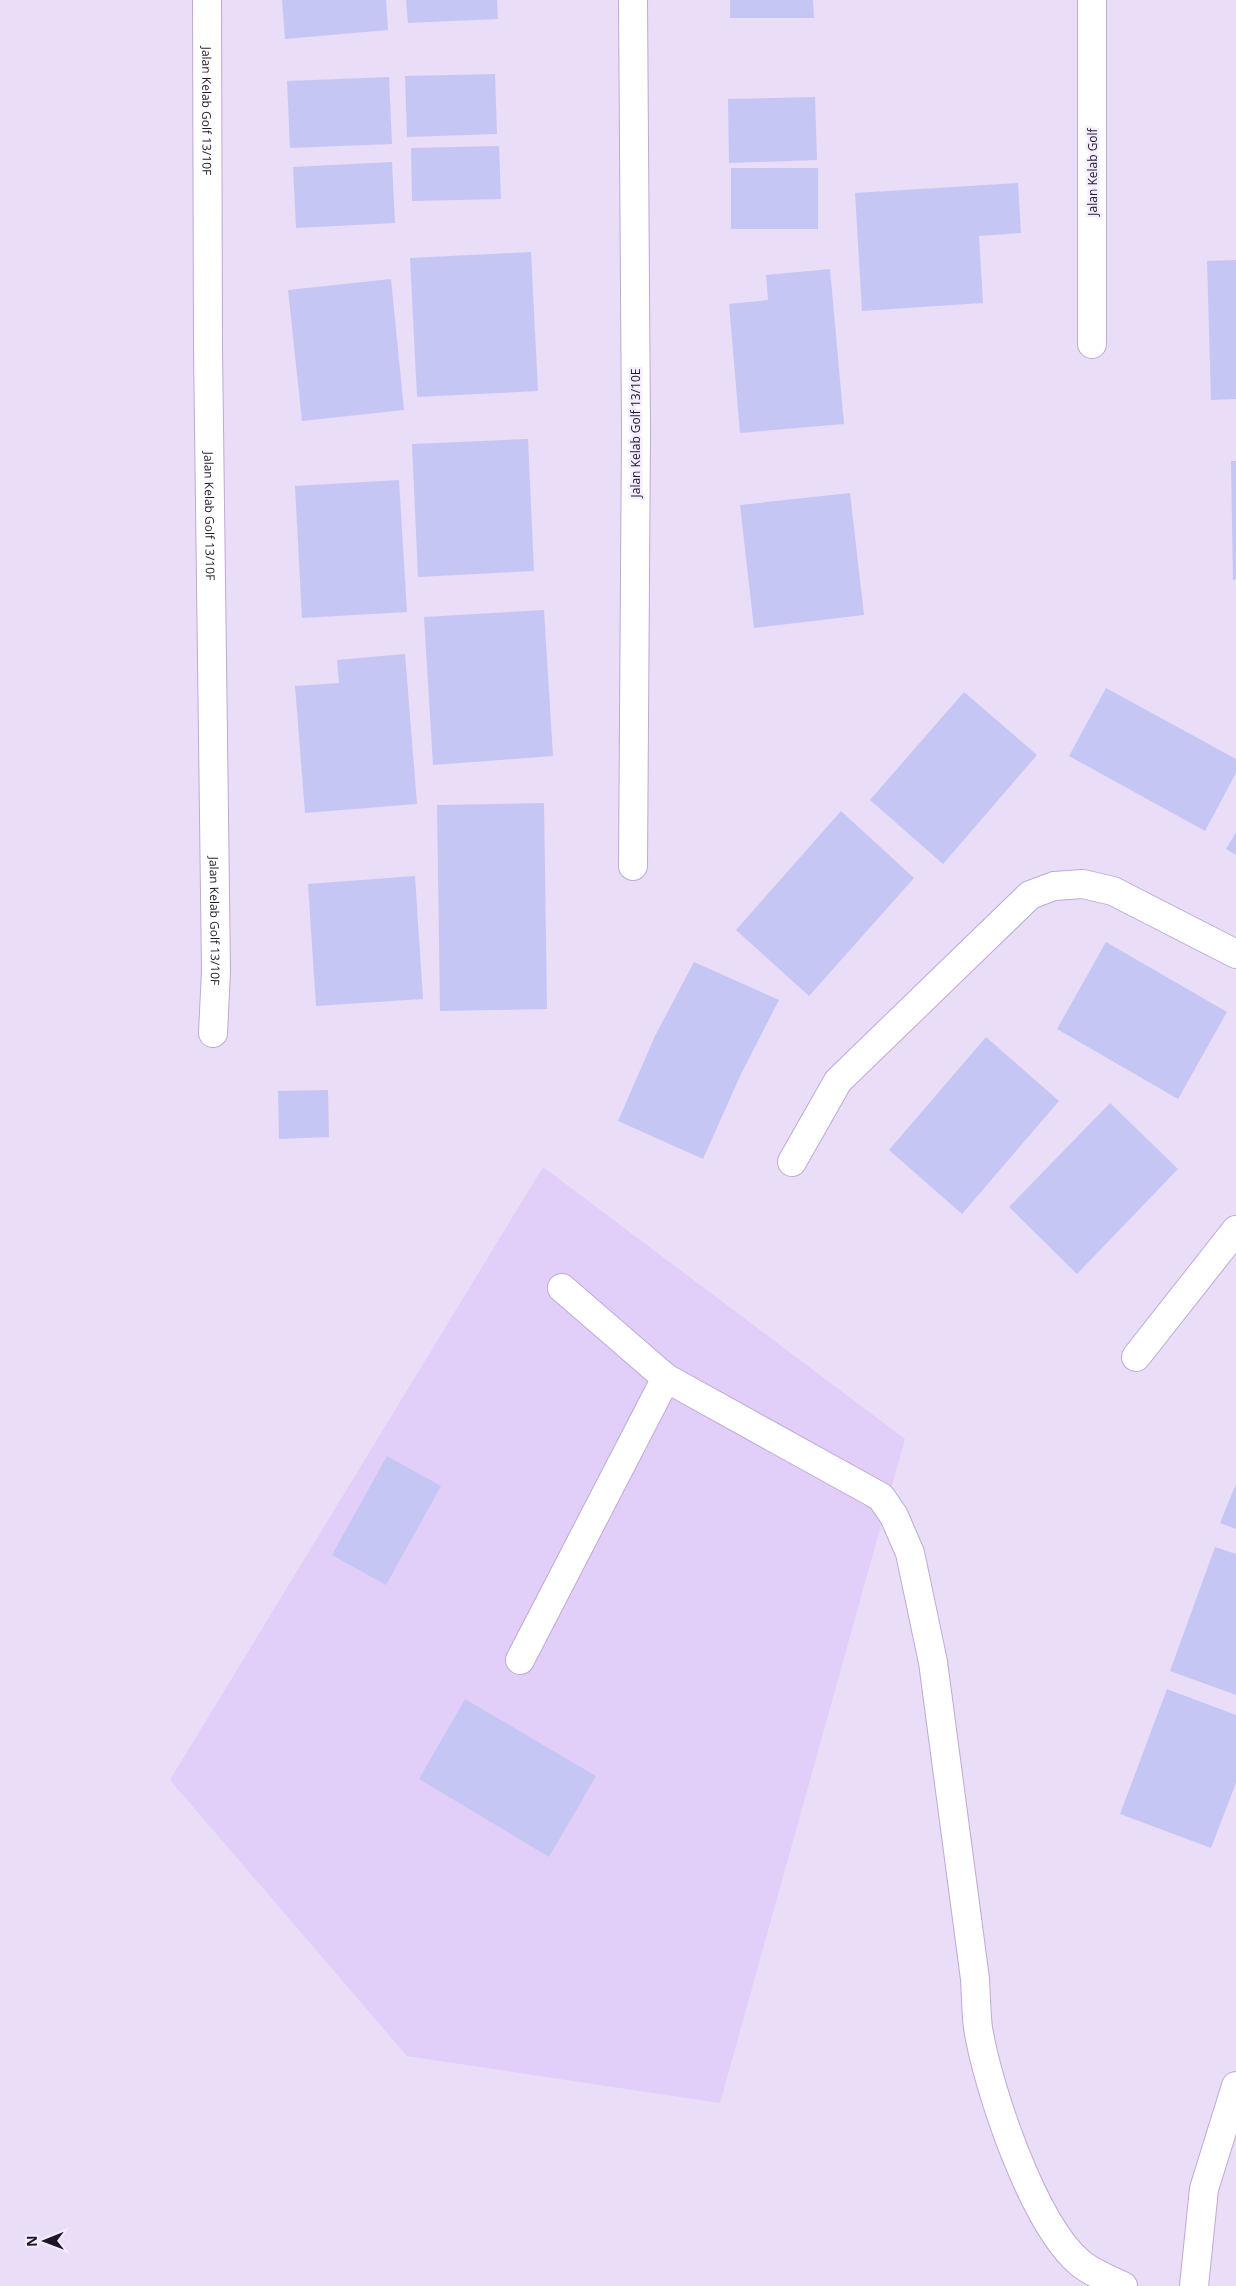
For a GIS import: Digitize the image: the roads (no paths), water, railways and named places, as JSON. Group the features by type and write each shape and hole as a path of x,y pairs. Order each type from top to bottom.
{"street":[{"name":"Jalan Kelab Golf 13/10F","path":"206,0 208,349 216,971 213,1033"},
{"name":"Jalan Kelab Golf 13/10E","path":"633,0 636,422 633,866"},
{"name":"Jalan Kelab Golf","path":"1092,0 1092,344"},
{"path":"792,1162 838,1081 1030,895 1054,886 1083,884 1112,891 1236,954"},
{"path":"1136,1357 1236,1230"},
{"path":"562,1288 666,1378 881,1497 894,1516 910,1553 934,1662 975,1979 978,2028 994,2098 1030,2188 1054,2231 1080,2263 1123,2286"},
{"path":"520,1660 666,1378"},
{"path":"1194,2286 1204,2189 1236,2086"}]}
